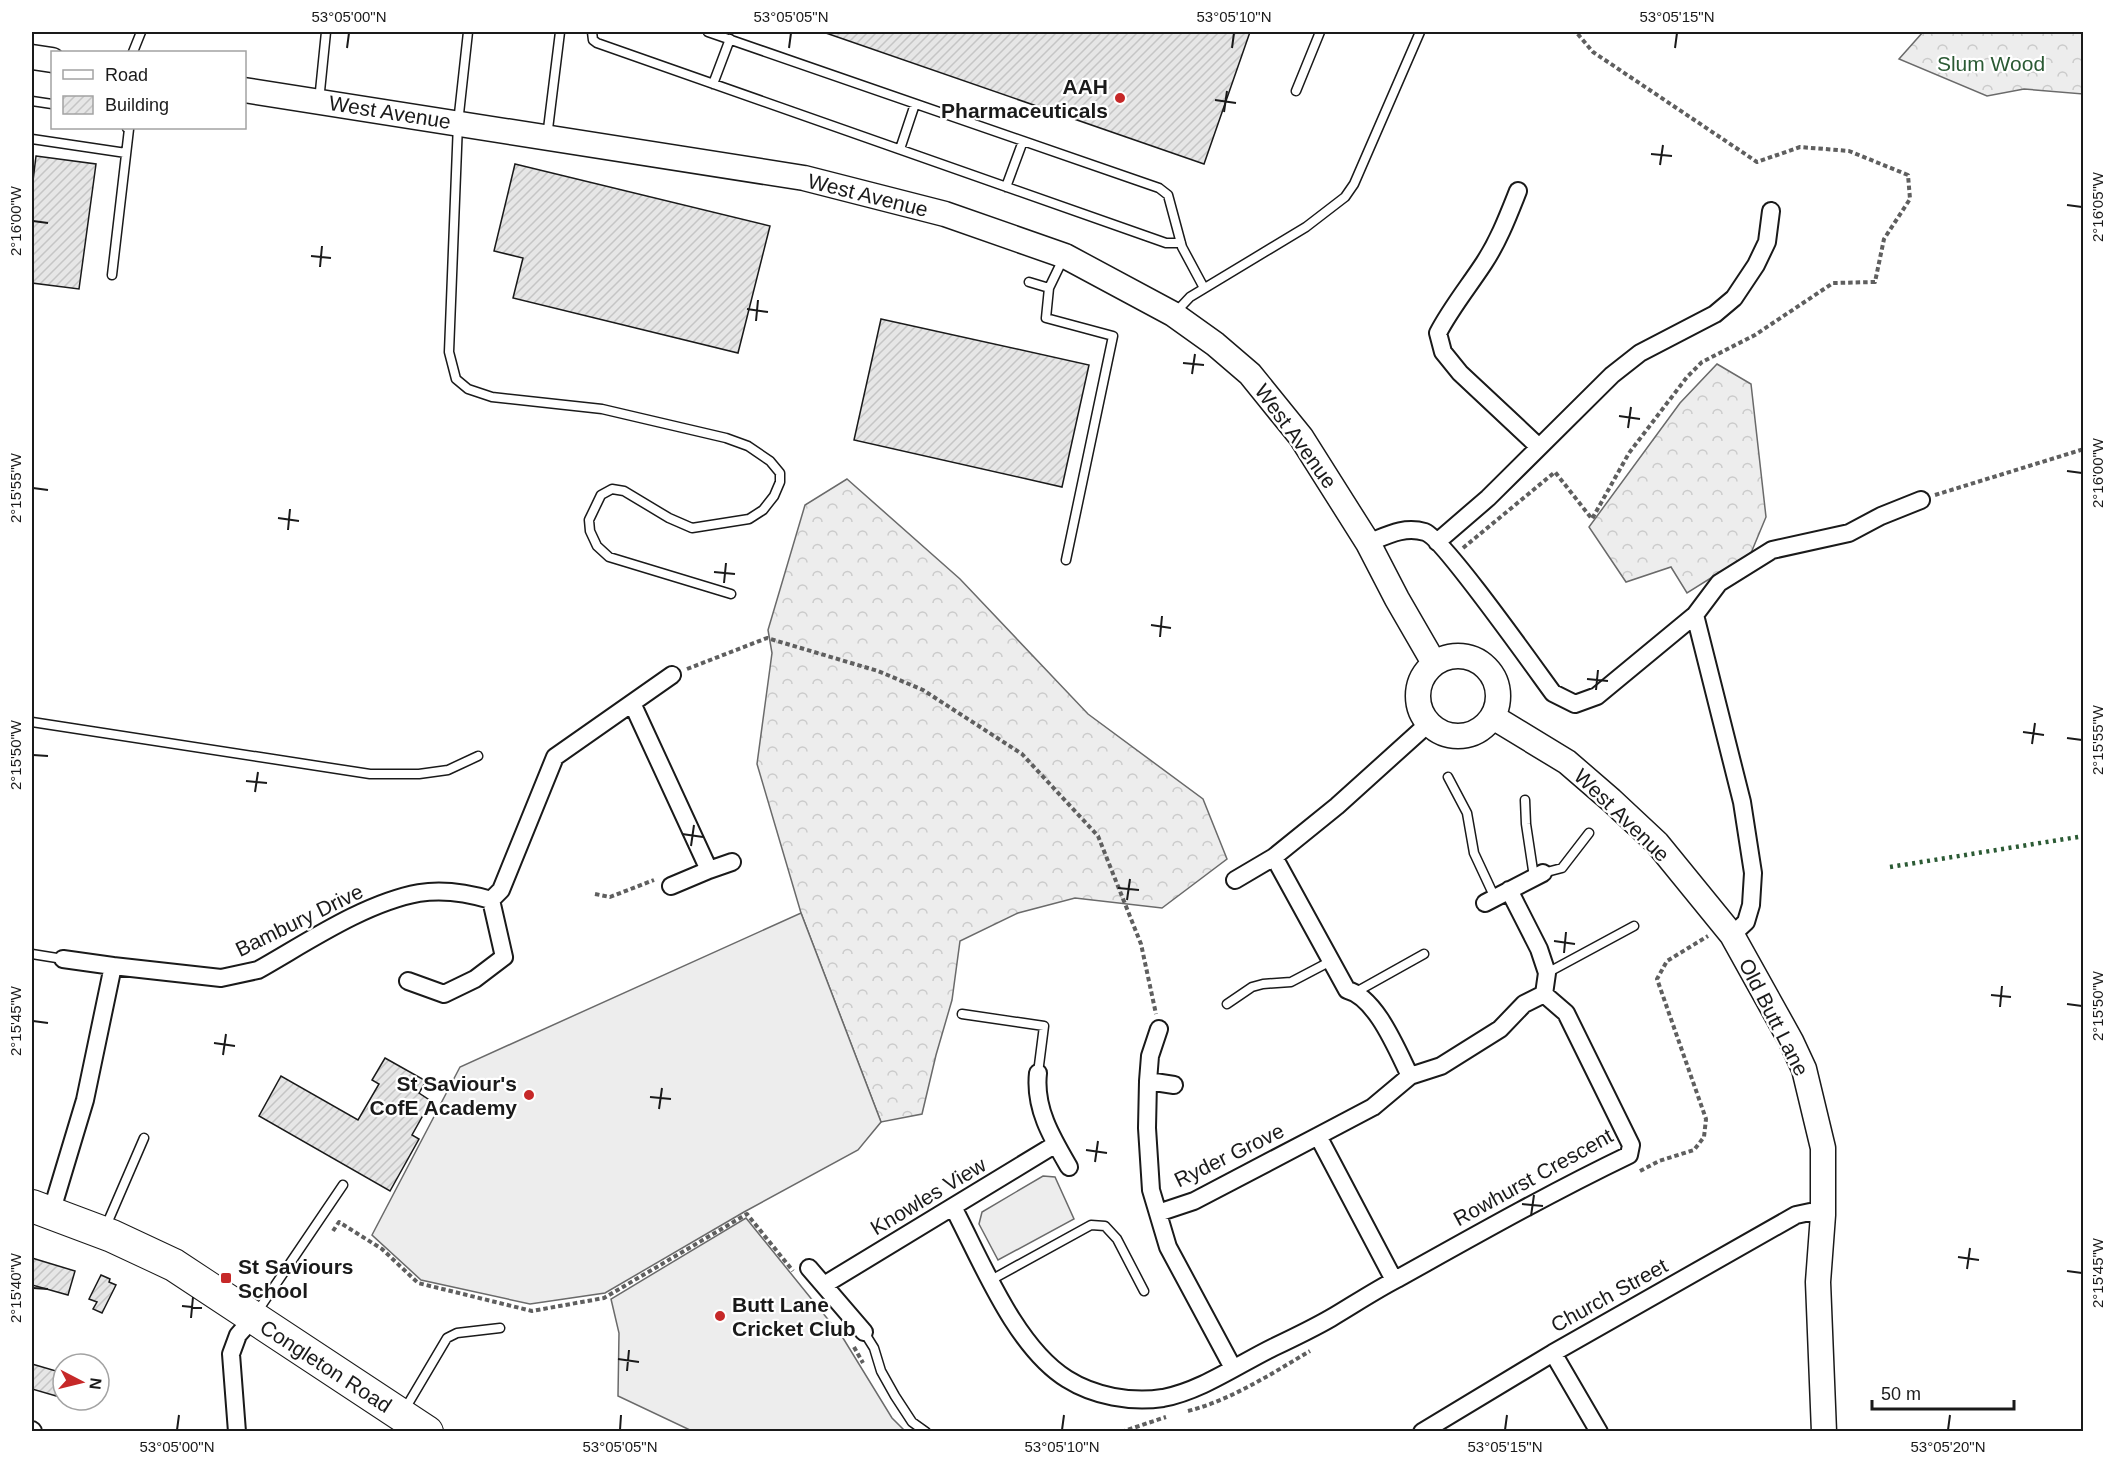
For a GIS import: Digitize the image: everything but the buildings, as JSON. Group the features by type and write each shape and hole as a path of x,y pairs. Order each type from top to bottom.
{"highway":[{"name":"Congleton Road","path":"41,1209 103,1232 174,1265 428,1431"}],"street":[{"name":"West Avenue","path":"246,90 804,178 945,214 1065,256 1173,314 1215,344 1250,374 1302,437 1368,543 1434,663"},
{"path":"1518,191 1503,230 1438,333 1443,352 1460,373 1539,447"},
{"path":"1437,542 1488,498 1612,375 1640,352 1715,314 1734,298 1756,265 1767,242 1771,211"},
{"path":"1368,543 1404,529 1428,532 1451,558 1553,693 1575,704 1597,696 1695,615 1719,583 1772,550 1849,533 1881,516 1922,500"},
{"name":"Old Butt Lane","path":"1695,615 1742,802 1753,873 1751,905 1746,922 1732,935 1804,1069 1823,1148 1823,1215 1818,1282 1824,1431"},
{"path":"1467,656 1485,666 1497,682 1498,700 1493,717 1476,732 1455,736 1446,734 1429,723 1422,714 1418,700 1422,679 1434,663 1447,657 1467,656"},
{"path":"408,981 444,994 475,979 504,957 491,900 501,890 555,757 672,675"},
{"path":"632,703 709,870"},
{"name":"West Avenue","path":"1493,717 1567,762 1611,800 1657,843 1732,935"},
{"path":"1235,880 1274,857 1337,806 1429,723"},
{"path":"1274,857 1347,990 1356,992 1379,1017 1410,1076"},
{"path":"671,886 732,862"},
{"path":"1394,1280 1318,1136 1373,1107 1410,1076 1441,1066 1500,1029 1524,1004 1544,994 1546,973 1539,950 1496,897 1538,875"},
{"name":"Bambury Drive","path":"63,958 220,978 258,970 366,910 419,893 466,892 491,900"},
{"path":"41,1209 85,1100 113,966"},
{"name":"Rowhurst Crescent","path":"953,1207 1015,1325 1048,1365 1067,1379 1093,1392 1129,1399 1163,1398 1202,1386 1328,1320 1394,1280 1557,1189 1629,1155 1631,1145 1566,1013 1544,994"},
{"name":"Ryder Grove","path":"1159,1029 1150,1056 1148,1081 1147,1128 1151,1190 1168,1246 1233,1368"},
{"path":"1038,1073 1036,1088 1041,1111 1069,1167"},
{"path":"1148,1081 1174,1085"},
{"name":"Ryder Grove","path":"1158,1212 1194,1201 1318,1136"},
{"name":"Knowles View","path":"824,1285 1056,1144"},
{"name":"Church Street","path":"1422,1431 1553,1353 1796,1215 1810,1212 1823,1215"},
{"path":"802,1270 824,1285 857,1336"},
{"path":"237,1431 231,1354 238,1335 253,1318"},
{"path":"1553,1353 1599,1431"}],"lane":[{"path":"319,101 326,32"},
{"path":"468,32 458,123 449,352 456,379 468,389 492,397 602,409 726,438 748,446 770,461 780,472 780,482 764,510 749,519 692,528 669,518 624,491 612,489 601,495 590,520 590,531 597,546 609,557 731,594"},
{"path":"547,137 560,32"},
{"path":"592,32 593,40 597,43 1166,243 1181,243"},
{"path":"708,32 1159,188 1168,195 1181,243 1204,288"},
{"path":"1296,92 1320,32"},
{"path":"1173,314 1190,297 1306,227 1345,197 1354,184 1420,32"},
{"path":"133,51 139,33"},
{"path":"712,84 729,39"},
{"path":"32,101 51,104"},
{"path":"900,149 915,104"},
{"path":"112,275 129,129"},
{"path":"32,139 126,153"},
{"path":"1006,187 1023,141"},
{"path":"1065,256 1049,288 1046,318 1113,336 1066,560"},
{"path":"1029,282 1049,288"},
{"path":"32,722 370,774 411,775 448,770 478,756"},
{"path":"1448,777 1467,813 1474,853 1496,897"},
{"path":"1525,800 1526,824 1538,875 1562,868 1589,833"},
{"path":"1546,973 1635,926"},
{"path":"32,954 63,958"},
{"path":"1356,992 1424,954"},
{"path":"1227,1004 1252,987 1291,982 1331,961"},
{"path":"962,1014 1044,1026 1038,1073"},
{"path":"103,1232 144,1138"},
{"path":"253,1318 343,1185"},
{"path":"991,1280 1091,1225 1105,1226 1117,1239 1144,1292"},
{"path":"402,1415 447,1338 457,1333 500,1328"},
{"path":"857,1336 874,1348 881,1371 895,1396 912,1422 926,1431"}],"path":[{"path":"1451,558 1556,472 1592,519 1629,453 1687,376 1702,362 1755,335 1833,284 1875,282 1884,239 1910,199 1908,175 1849,151 1800,147 1757,162 1593,52 1576,32"},
{"path":"1922,500 2084,449"},
{"path":"672,675 767,638 878,671 923,690 1022,754 1098,836 1141,944 1159,1029"},
{"path":"596,894 610,897 658,879 671,886"},
{"path":"333,1231 339,1222 382,1250 418,1283 532,1311 604,1298 747,1214 802,1270"},
{"path":"857,1336 864,1365"}],"green space":[{"name":"Slum Wood","path":"1923,32 2083,32 2083,94 2024,89 1987,96 1899,59"},
{"path":"1717,364 1751,384 1766,517 1751,553 1687,593 1671,567 1626,582 1589,527 1680,403"},
{"path":"847,479 960,579 1088,714 1203,799 1227,859 1162,908 1075,898 1018,913 960,941 952,1000 922,1114 881,1122 801,913 757,764 772,653 768,630 805,505"}],"shaded area":[{"name":"St Saviour's CofE Academy","path":"801,913 881,1122 858,1150 744,1212 605,1293 530,1304 421,1280 372,1235 460,1067"},
{"path":"1043,1176 1055,1177 1074,1219 998,1260 979,1224 982,1212"},
{"name":"Butt Lane Cricket Club","path":"746,1218 843,1338 892,1418 905,1431 692,1431 618,1396 619,1333 611,1299"}],"hedge":[{"path":"1890,867 2084,836"}],"place":[{"name":"AAH Pharmaceuticals","path":"1120,98"},
{"name":"St Saviour's CofE Academy","path":"529,1095"},
{"name":"St Saviours School","path":"226,1278"},
{"name":"Butt Lane Cricket Club","path":"720,1316"}]}
